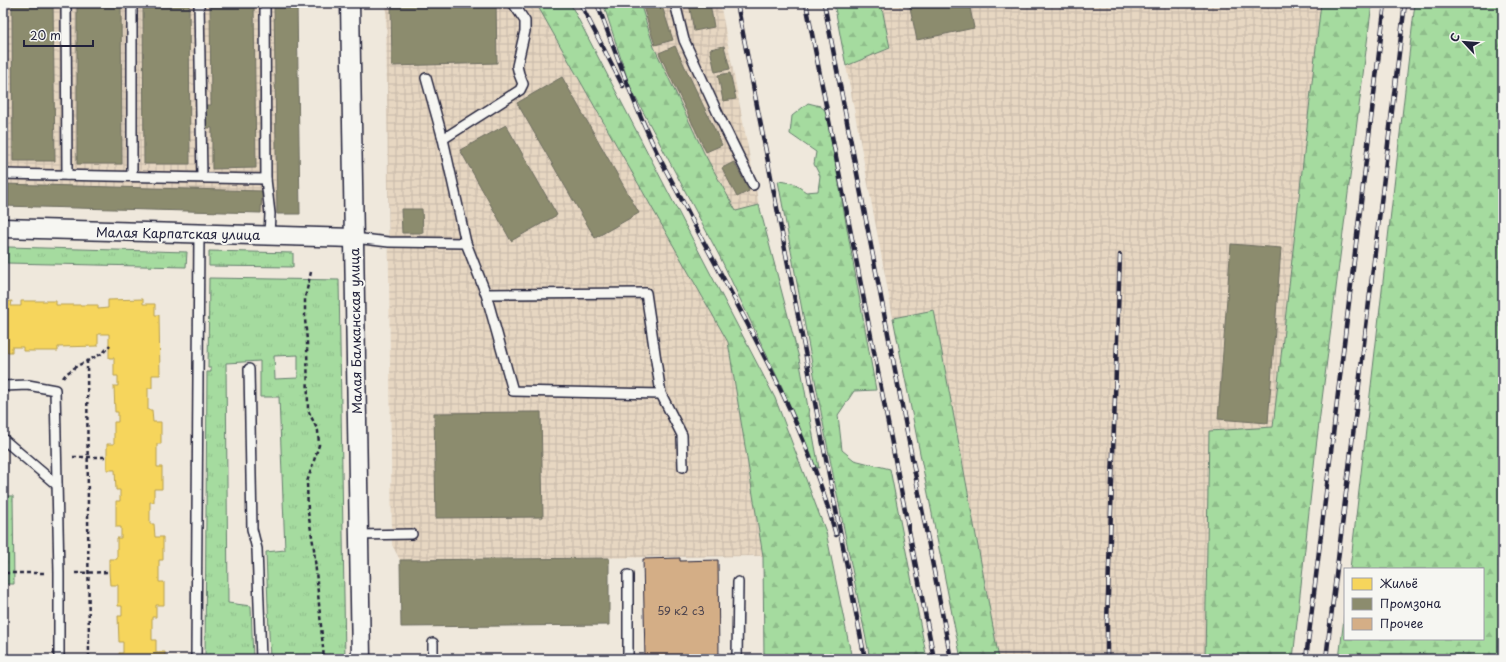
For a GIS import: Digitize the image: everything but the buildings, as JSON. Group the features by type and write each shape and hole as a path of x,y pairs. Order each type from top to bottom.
{"street":[{"name":"Малая Балканская улица","path":"350,3 361,659"},
{"name":"Малая Карпатская улица","path":"3,228 354,238"}],"lane":[{"path":"66,3 67,175"},
{"path":"132,3 132,176"},
{"path":"199,3 202,177"},
{"path":"265,3 266,179 270,214 269,235"},
{"path":"443,139 520,90 523,84 518,66 525,31 525,21 513,3"},
{"path":"675,3 684,40 753,185"},
{"path":"426,78 443,139 466,243 486,294 514,391 661,394"},
{"path":"3,166 3,174 266,179"},
{"path":"196,659 199,234"},
{"path":"354,238 389,242 466,243"},
{"path":"486,294 646,292 661,394 682,435 683,467"},
{"path":"249,369 252,529 257,549 261,659"},
{"path":"3,386 28,385 55,390 59,573 59,659"},
{"path":"3,438 57,485"},
{"path":"359,536 412,534"},
{"path":"628,575 628,659"},
{"path":"737,659 738,582"},
{"path":"433,643 433,659"}],"path":[{"path":"311,272 305,298 308,410 318,431 319,445 307,482 308,512 314,549 324,659"},
{"path":"55,390 66,374 87,360 103,354 110,345"},
{"path":"87,360 89,659"},
{"path":"56,457 107,457"},
{"path":"3,524 5,528 4,659"}],"shaded area":[{"path":"3,3 297,3 300,214 3,206"},
{"path":"386,3 536,3 728,342 763,556 400,560 392,545"},
{"path":"640,3 720,3 759,205 736,212 704,153 654,47"},
{"path":"881,3 1321,3 1273,428 1209,431 1205,659 999,659 934,310 893,318 846,66 890,48"}],"green space":[{"path":"536,3 570,3 775,398 826,532 852,659 764,659 763,556 728,342"},
{"path":"603,3 640,3 654,47 704,153 736,211 759,205 799,358 819,468 814,467 782,387 720,257 630,87"},
{"path":"834,3 881,3 890,48 846,66"},
{"path":"1321,3 1372,3 1316,447 1293,659 1205,659 1209,431 1273,427"},
{"path":"1415,3 1503,3 1503,659 1339,659 1344,618 1344,640 1484,640 1484,568 1350,568"},
{"path":"808,103 820,106 826,111 876,390 854,391 838,415 842,450 854,460 890,469 927,659 870,659 827,444 778,181 793,183 806,192 818,191 820,176 814,164 816,152 790,134 792,116"},
{"path":"8,247 187,252 186,267 7,263"},
{"path":"209,251 293,253 293,267 209,266"},
{"path":"209,278 339,280 345,659 270,659 266,552 285,550 279,397 260,397 260,361 226,363 228,603 251,606 253,659 205,659 207,372 211,372 211,368 208,368","holes":["298,355 298,378 275,379 274,356"]},
{"path":"934,310 999,659 961,659 893,318"},
{"path":"3,496 13,496 14,584 3,584"}],"railway":[{"path":"580,3 623,86"},
{"path":"597,3 633,98 658,155 754,336 792,414 809,453 836,535"},
{"path":"737,3 865,659"},
{"path":"806,3 934,659"},
{"path":"824,3 951,659"},
{"path":"1306,659 1385,3"},
{"path":"1326,659 1405,3"},
{"path":"1107,659 1120,255"}]}
